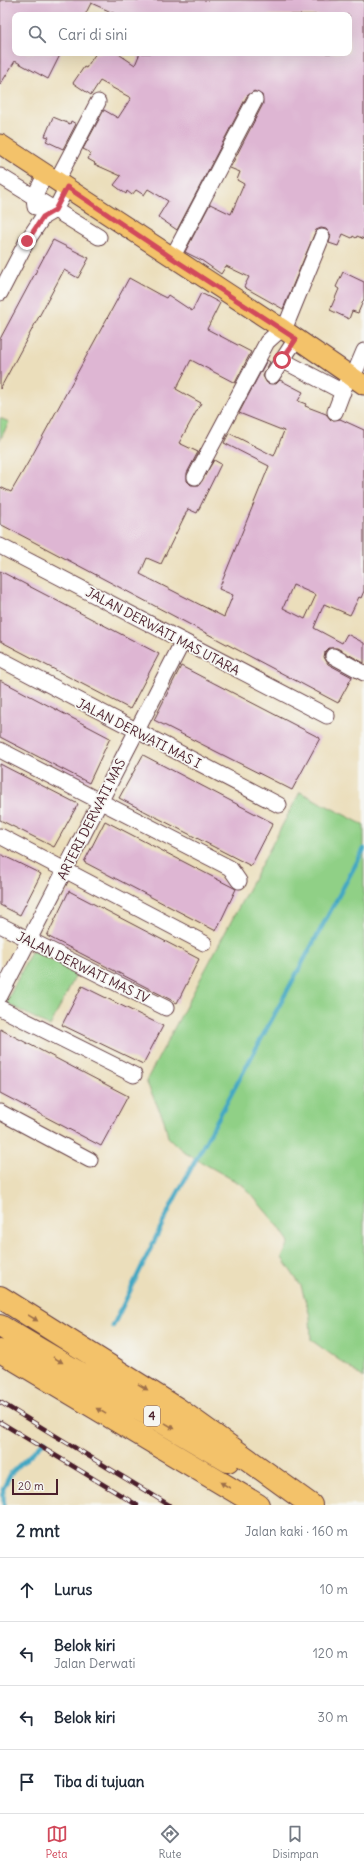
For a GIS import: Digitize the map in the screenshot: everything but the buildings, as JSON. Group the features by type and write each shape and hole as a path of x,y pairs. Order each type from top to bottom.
{"highway":[{"path":"0,1297 178,1409 311,1505"},
{"name":"4","path":"0,1326 303,1505"},
{"name":"4","path":"0,1351 258,1505"}],"main road":[{"path":"0,144 57,180 172,258 290,335 352,382"}],"street":[{"path":"172,258 255,100"},
{"path":"55,210 57,180 98,102"},
{"path":"0,176 99,237"},
{"path":"34,197 57,180"},
{"path":"27,241 36,213 34,197"},
{"path":"0,293 27,241 43,217 55,210"},
{"path":"272,376 282,360 322,237"},
{"path":"195,477 267,342 277,333 290,335"},
{"path":"335,412 352,382 364,351"},
{"path":"282,360 352,382"},
{"name":"JALAN DERWATI MAS UTARA","path":"0,546 327,716"},
{"name":"ARTERI DERWATI MAS","path":"0,996 183,641"},
{"path":"333,656 364,673"},
{"name":"JALAN DERWATI MAS I","path":"0,660 279,805"},
{"path":"0,750 230,868 239,881"},
{"path":"0,836 204,943"},
{"name":"JALAN DERWATI MAS IV","path":"0,925 166,1008"},
{"path":"0,1008 134,1075"},
{"path":"0,1112 90,1160"}],"green space":[{"path":"0,418 9,422 0,440"},
{"path":"300,792 364,825 364,1378 311,1340 310,1316 301,1286 282,1258 289,1242 279,1227 244,1186 187,1154 168,1137 164,1120 146,1081"},
{"path":"32,950 77,973 50,1026 6,1003"}],"waterway":[{"path":"113,1326 175,1198 364,849"},
{"path":"4,1505 3,1489 11,1473 45,1441"}],"railway":[{"path":"0,1402 169,1505"},
{"path":"0,1422 137,1505"}],"route":[{"path":"27,241 43,217 55,210 67,187 296,339 282,360"}]}
